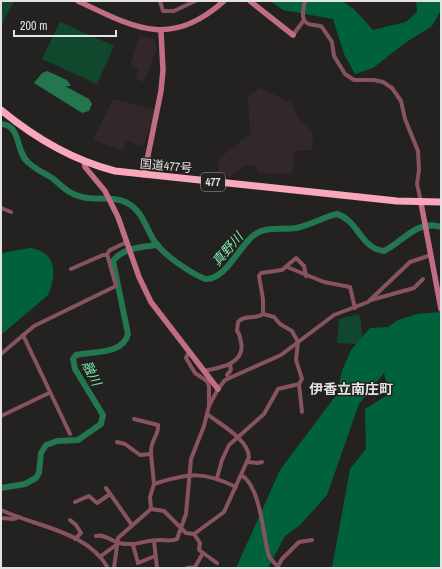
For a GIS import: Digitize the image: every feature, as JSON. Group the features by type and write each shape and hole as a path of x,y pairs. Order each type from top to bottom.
{"highway":[{"name":"国道477号","path":"1,110 38,138 84,161 115,171 421,203 441,202"}],"street":[{"path":"78,1 136,26 161,31 188,26 200,20 224,1"},
{"path":"160,1 163,11 174,10 187,3 195,1"},
{"path":"250,1 293,34 304,20"},
{"path":"305,1 302,12 304,20 309,24 318,25 322,28 332,42 335,59 349,78 354,80 374,80 383,82 392,88 398,96 405,119 418,151 419,170 416,184 441,309"},
{"path":"144,175 161,90 163,70 161,31"},
{"path":"84,161 85,167 105,192 118,217 145,290 158,312 218,389"},
{"path":"1,208 11,212"},
{"path":"1,354 34,326 116,286 107,255 110,250 127,242"},
{"path":"71,269 103,255 107,255"},
{"path":"370,300 410,262 431,255"},
{"path":"263,314 264,299 259,276 260,273 282,270 296,258 304,266 306,276"},
{"path":"287,267 306,276 324,282 350,287 355,308"},
{"path":"96,536 102,534 116,543 133,545 154,541 173,541 180,534 186,514 191,459 209,406 218,389 230,377 281,355 334,316 355,308 370,300 414,288 423,279"},
{"path":"204,371 230,364 240,356 242,351 240,334 237,331 238,322 244,318 257,318 263,314 274,317 280,324 292,331 298,342 296,360 302,379 299,384 302,412"},
{"path":"23,335 49,393 70,434"},
{"path":"188,352 186,358 195,373 208,381 209,406"},
{"path":"227,375 230,370 230,364"},
{"path":"217,478 225,452 237,437 264,414 278,390 299,384"},
{"path":"1,416 49,393"},
{"path":"151,509 164,512 186,533 194,534 224,512 247,462 249,452 237,437 207,414"},
{"path":"134,420 158,425 157,432 151,442 154,484 150,497 151,509"},
{"path":"117,442 125,444 140,455 151,454"},
{"path":"247,462 262,462"},
{"path":"154,484 181,476 201,474 206,477 217,478 236,488"},
{"path":"241,475 246,478 254,490 270,558 277,567 282,558 299,542 312,540"},
{"path":"106,488 132,525"},
{"path":"75,502 89,496 98,503 110,494"},
{"path":"101,556 116,543 123,533 151,509"},
{"path":"1,510 60,531 75,539 101,556 108,568"},
{"path":"1,518 14,519 19,517"},
{"path":"70,520 76,525 81,533 75,539"},
{"path":"194,534 200,543 199,550 217,564"},
{"path":"154,541 155,556 158,568"},
{"path":"114,568 116,543"},
{"path":"133,545 134,554 138,563 155,556"},
{"path":"187,568 195,567 202,552"}],"shaded area":[{"path":"1,1 14,1 1,26"},
{"path":"270,1 342,1 354,9 373,30 406,22 417,12 416,1 441,1 441,10 432,26 405,43 373,68 355,74 344,54 333,19 283,10"},
{"path":"60,22 114,46 97,84 42,59"},
{"path":"140,35 153,39 157,48 144,82 135,79 139,70 130,65"},
{"path":"47,71 67,80 71,86 65,86 89,99 92,104 89,111 82,113 34,83 42,73"},
{"path":"260,88 292,103 297,117 313,132 312,150 295,151 292,174 258,173 256,165 246,165 230,177 219,171 217,160 250,134 248,96"},
{"path":"113,99 158,110 143,146 126,141 122,151 93,140"},
{"path":"30,248 39,250 50,259 53,272 51,287 48,295 1,335 1,253"},
{"path":"441,312 441,568 332,568 350,469 366,449 365,409 386,396 389,392 384,373 359,404 327,495 300,525 285,536 268,568 236,568 280,470 337,394 342,371 351,350 370,328 388,327 398,320 417,314"},
{"path":"359,314 362,338 356,344 337,343 339,319"}],"waterway":[{"name":"真野川","path":"1,124 12,129 22,153 29,163 52,178 68,191 82,197 124,201 134,207 138,211 159,247 185,268 205,279 219,275 248,240 264,230 296,228 337,214 350,222 370,245 376,249 384,251 417,229 432,225 441,227"},
{"name":"融川","path":"1,488 25,484 36,478 39,473 41,453 46,445 57,441 78,440 101,424 103,415 75,369 73,359 76,355 114,349 125,341 128,334 113,261 117,256 128,250 158,245"}],"district":[{"name":"伊香立南庄町","path":"351,389"}]}
